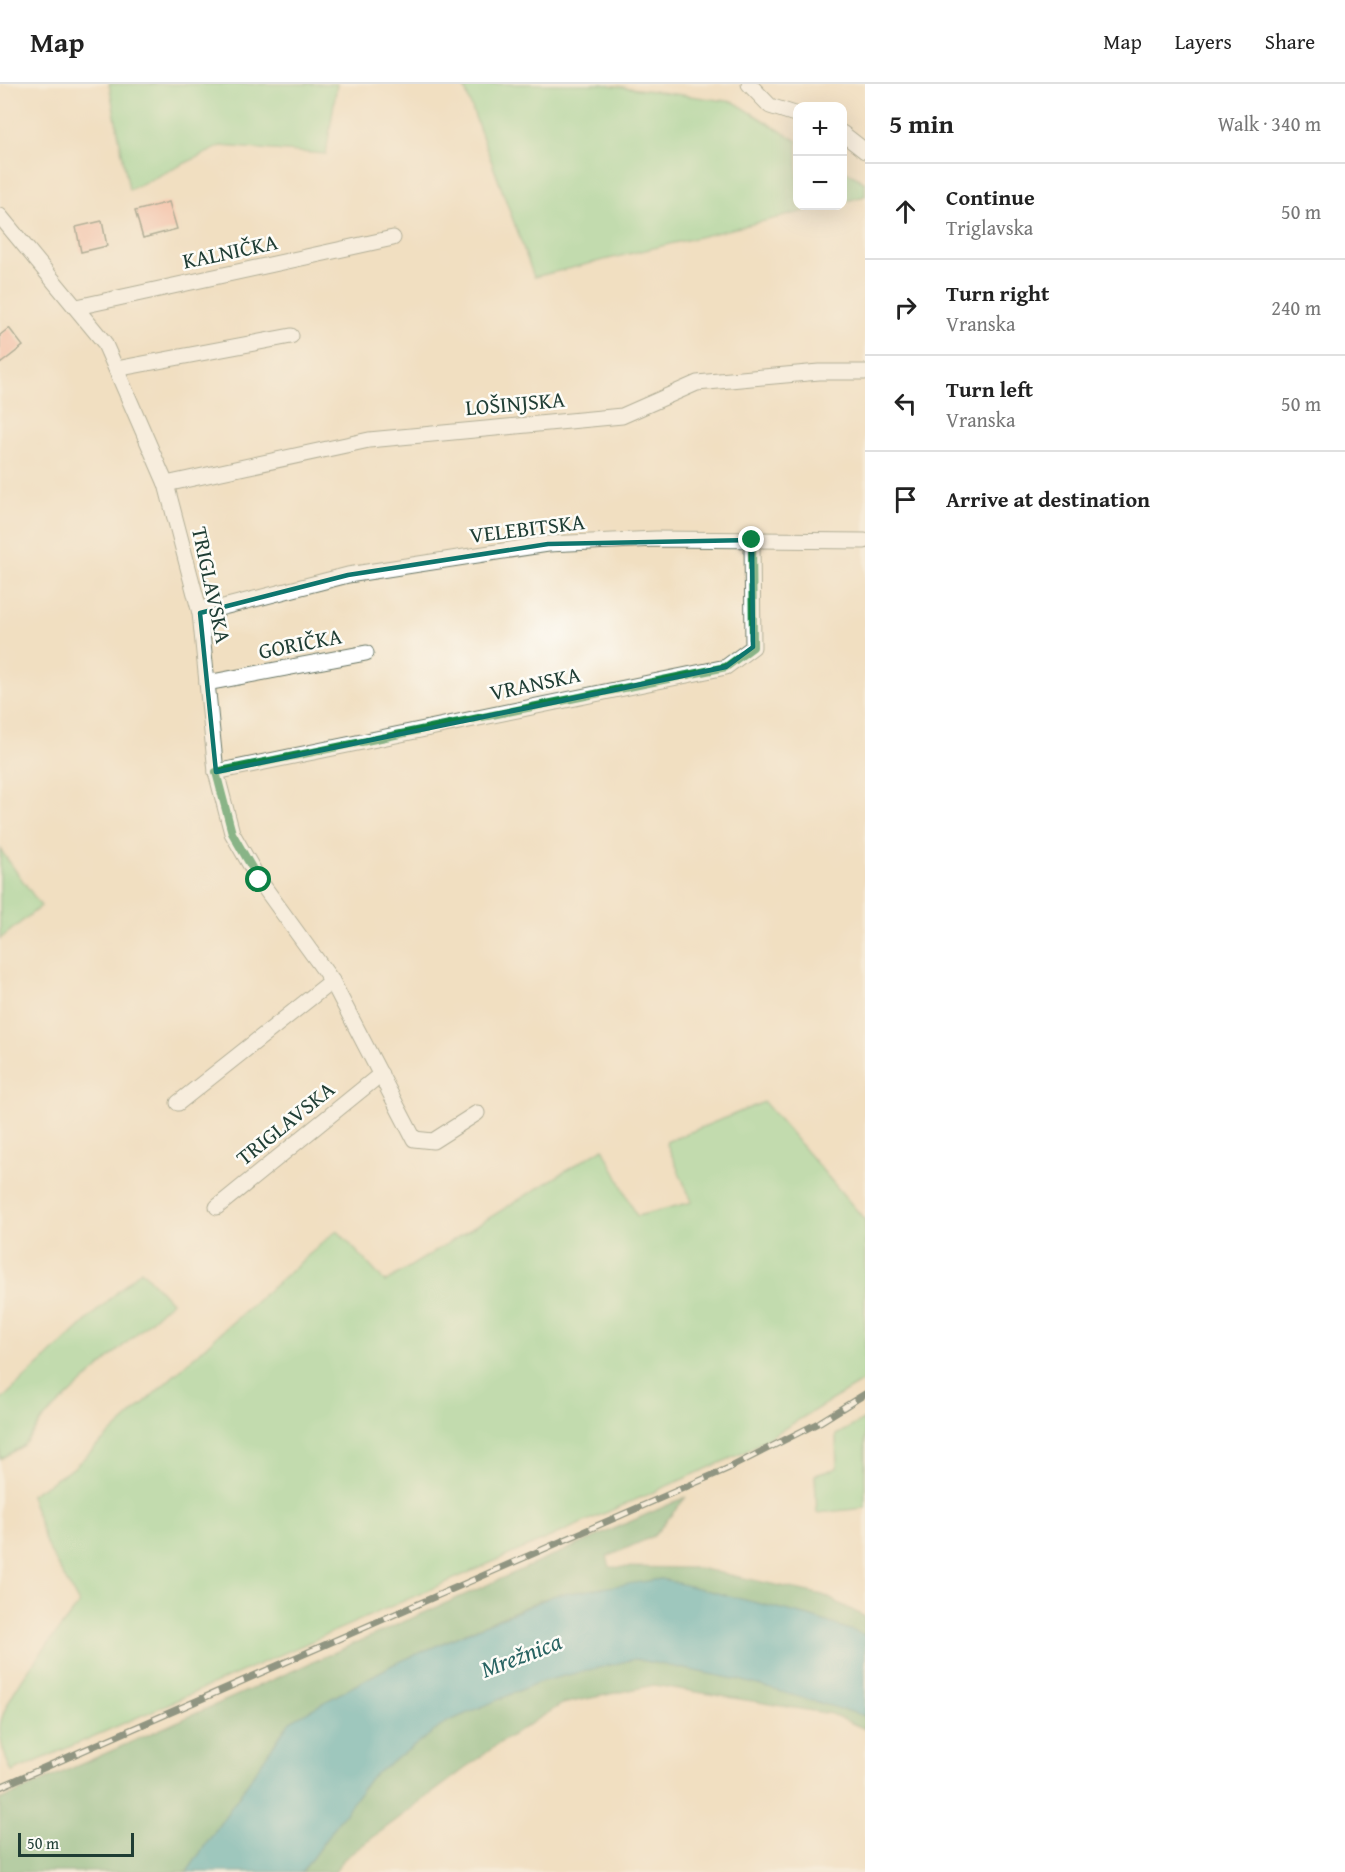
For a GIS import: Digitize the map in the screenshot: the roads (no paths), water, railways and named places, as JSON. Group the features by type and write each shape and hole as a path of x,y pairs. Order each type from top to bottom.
{"street":[{"path":"748,84 770,106 793,113"},
{"path":"847,137 865,151"},
{"name":"TRIGLAVSKA","path":"0,216 104,342 166,484 200,613 216,772 232,833 259,880 332,981 414,1139 433,1141 477,1113"},
{"name":"KALNIČKA","path":"77,307 393,238"},
{"path":"116,369 291,336"},
{"name":"LOŠINJSKA","path":"166,484 369,440 622,416 697,383 819,372 865,372"},
{"name":"VELEBITSKA","path":"200,613 348,575 548,544 656,539 865,541"},
{"name":"VRANSKA","path":"216,772 726,667 753,647 752,540"},
{"name":"GORIČKA","path":"207,683 366,653"},
{"path":"178,1103 332,981"},
{"name":"TRIGLAVSKA","path":"217,1207 381,1074"}],"water":[{"name":"Mrežnica","path":"661,1579 809,1616 865,1635 865,1716 740,1680 635,1659 539,1682 447,1722 370,1778 302,1872 187,1872 290,1721 394,1664 555,1595"}],"railway":[{"path":"0,1787 729,1468 820,1422 865,1394"}]}
